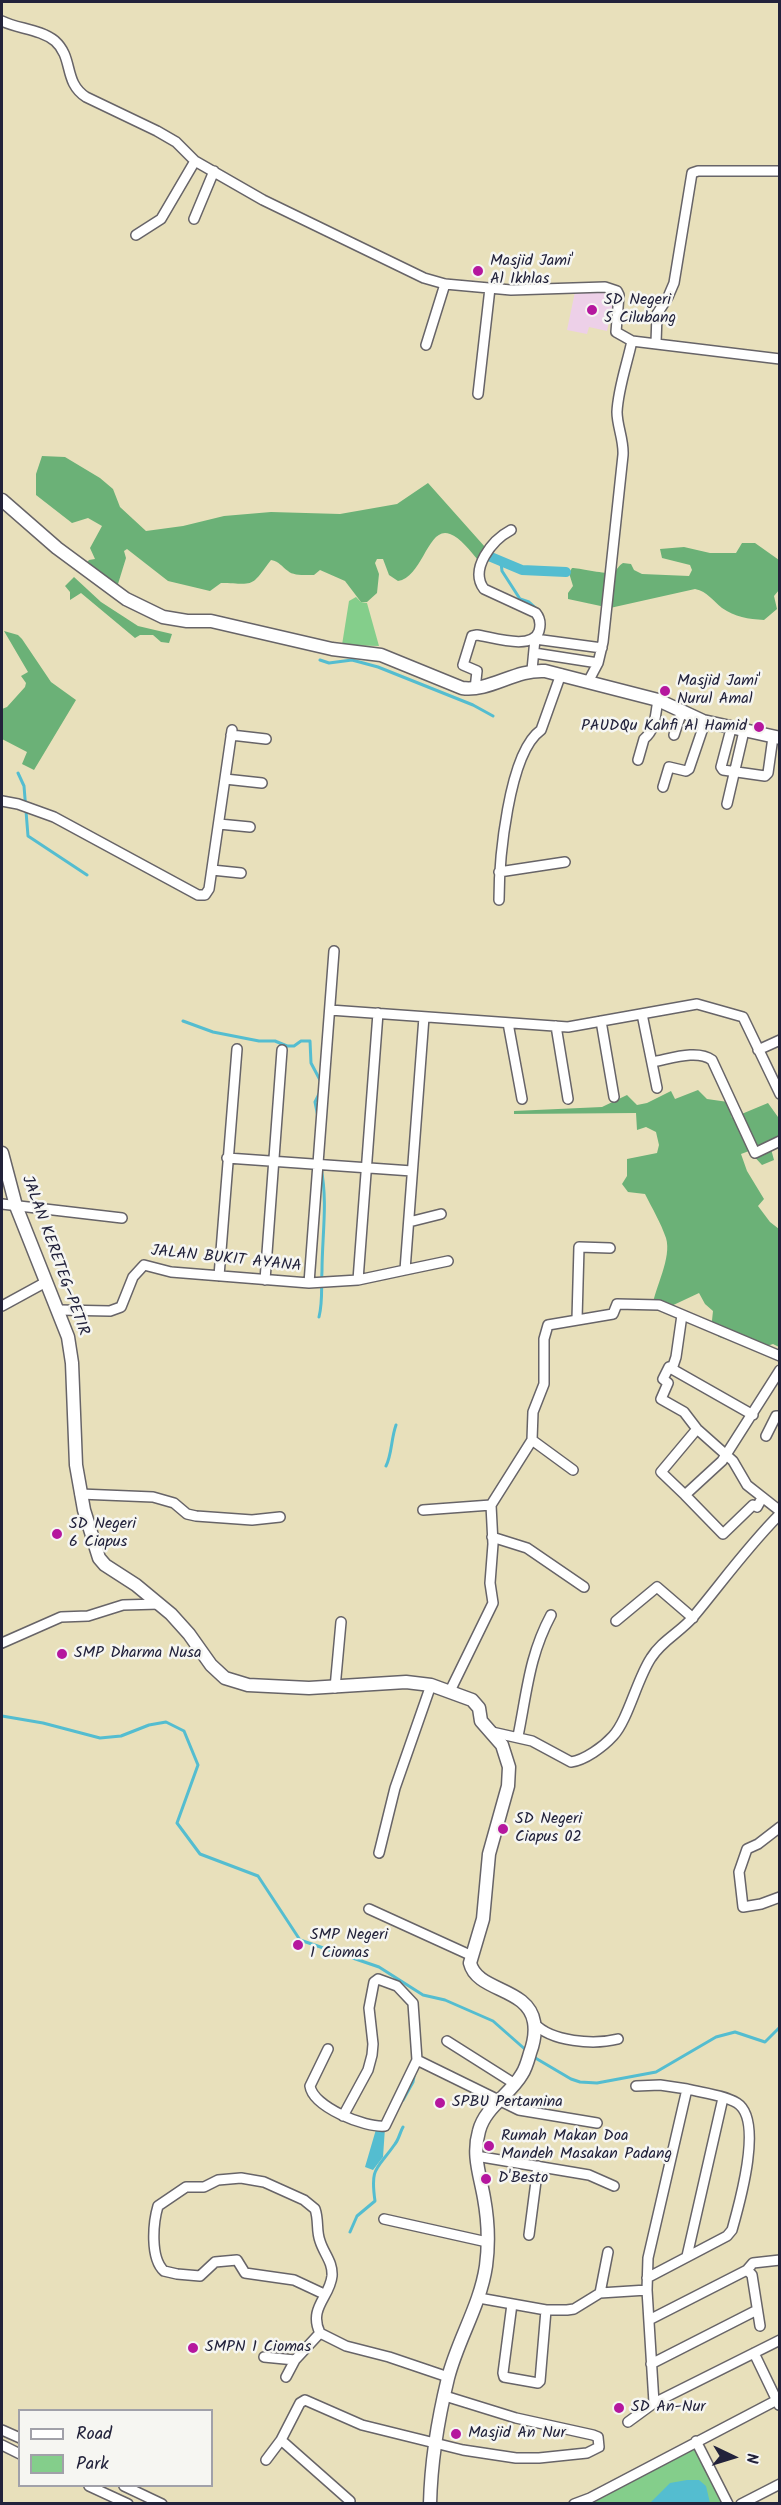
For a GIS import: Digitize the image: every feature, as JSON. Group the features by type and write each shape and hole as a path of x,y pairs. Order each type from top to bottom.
{"street":[{"path":"2,21 43,34 53,40 66,58 71,82 77,91 166,136 195,161 263,200 411,273 445,284 490,288 593,286 612,289 619,295 616,332 632,341 780,359"},
{"path":"136,235 161,219 195,161"},
{"path":"194,219 214,171"},
{"path":"656,343 657,314 674,283 692,173 698,171 730,173 780,171"},
{"path":"426,345 445,284"},
{"path":"478,394 490,288"},
{"path":"588,682 598,663 602,648 623,455 617,419 618,404 632,341"},
{"path":"2,500 57,548 126,599 163,617 188,621 211,621 332,650 381,655 462,688 475,689 532,670 561,674 658,700 705,722 776,737 767,775 759,776 721,769 731,729"},
{"path":"511,530 496,543 478,568 479,583 484,589 536,613 540,626 535,639 532,670"},
{"path":"475,689 477,671 463,665 472,636 522,642 535,639 602,648"},
{"path":"534,653 598,663"},
{"path":"499,900 499,872 506,822 519,766 533,736 541,730 561,674"},
{"path":"638,760 644,739 651,735 654,727 658,700"},
{"path":"674,735 682,711"},
{"path":"663,787 669,767 686,771 689,769 705,722"},
{"path":"727,804 744,731"},
{"path":"2,801 32,808 54,817 198,895 208,893 231,732 266,739"},
{"path":"225,779 262,783"},
{"path":"219,824 250,827"},
{"path":"499,872 565,862"},
{"path":"212,870 241,873"},
{"name":"JALAN BUKIT AYANA","path":"309,1283 334,951"},
{"path":"330,1010 568,1027 697,1004 743,1017 779,1092"},
{"path":"358,1280 378,1013"},
{"path":"642,1014 657,1088"},
{"path":"405,1270 424,1017"},
{"path":"601,1021 614,1097"},
{"path":"508,1023 522,1098"},
{"path":"556,1026 568,1099"},
{"path":"758,1050 780,1040"},
{"path":"219,1276 237,1049"},
{"path":"265,1280 282,1050"},
{"path":"652,1062 695,1055 706,1056 712,1060 755,1153 780,1141"},
{"name":"JALAN KERETEG–PETIR","path":"2,1153 16,1206 59,1310 71,1349 76,1465 80,1494 99,1558 105,1565 136,1585 181,1623 211,1665 225,1678 248,1685 335,1688 406,1682 431,1685 476,1703 481,1721 502,1745 507,1758 509,1775 489,1854 483,1919 470,1955"},
{"path":"227,1158 412,1171"},
{"path":"2,1204 122,1218"},
{"path":"409,1222 441,1214"},
{"path":"578,1319 579,1247 610,1248"},
{"name":"JALAN BUKIT AYANA","path":"59,1310 110,1311 121,1307 133,1277 144,1266 163,1271 309,1283 358,1280 448,1261"},
{"path":"2,1306 46,1282"},
{"path":"450,1691 493,1603 490,1582 492,1504 532,1440 533,1412 544,1384 544,1339 548,1325 613,1314 617,1304 659,1305 780,1356"},
{"path":"672,1369 682,1315"},
{"path":"492,1732 518,1736 532,1741 571,1762 580,1760 603,1745 618,1729 652,1656 663,1643 693,1618 751,1543 780,1512 747,1485 727,1454 697,1429 682,1410 661,1399 668,1383 663,1379 669,1367 753,1415"},
{"path":"685,1495 727,1454 780,1370"},
{"path":"766,1436 776,1416 780,1416"},
{"path":"697,1429 661,1472 723,1534 753,1505 757,1507 762,1498"},
{"path":"532,1440 573,1470"},
{"path":"80,1494 153,1497 174,1503 187,1514 196,1516 252,1520 280,1516"},
{"path":"423,1510 492,1504"},
{"path":"492,1537 527,1548 584,1587"},
{"path":"616,1621 657,1587 693,1618"},
{"path":"2,1643 61,1617 88,1616 123,1605 159,1604"},
{"path":"518,1736 530,1666 551,1615"},
{"path":"335,1688 340,1622"},
{"path":"379,1853 395,1788 431,1685"},
{"path":"780,1827 758,1844 747,1849 739,1872 743,1907 761,1904 780,1897"},
{"path":"369,1909 470,1955 471,1969 477,1976 518,1999 529,2011 539,2029 576,2040 600,2043 618,2039"},
{"path":"328,2049 310,2089 313,2095 343,2116 364,2125 385,2126 417,2060 413,2003 397,1986 375,1980 369,2008 374,2044 372,2055 368,2070 343,2116"},
{"path":"430,2504 435,2443 448,2378 479,2298 486,2263 487,2216 476,2156 481,2124 498,2101 515,2084 527,2064 534,2040 534,2023"},
{"path":"447,2041 515,2084"},
{"path":"417,2060 498,2101 530,2114 597,2123"},
{"path":"636,2086 660,2085 723,2098 742,2108 748,2125 748,2155 730,2234 647,2278"},
{"path":"654,2403 647,2290 649,2251 687,2089"},
{"path":"687,2256 723,2098"},
{"path":"476,2156 589,2175 614,2186"},
{"path":"529,2235 538,2166"},
{"path":"324,2294 294,2280 245,2272 240,2263 232,2259 212,2264 200,2276 164,2271 157,2259 155,2249 158,2206 186,2187 204,2187 218,2180 241,2178 264,2182 304,2200 315,2209 320,2242 331,2265 331,2281 316,2319 320,2333 346,2346 389,2357 448,2378"},
{"path":"384,2219 487,2242"},
{"path":"600,2294 608,2252"},
{"path":"649,2320 747,2270 753,2263 780,2260"},
{"path":"747,2270 752,2275 760,2326"},
{"path":"479,2298 546,2310 574,2309 600,2294 647,2290"},
{"path":"512,2304 503,2373 504,2377 510,2380 538,2383 540,2381 546,2310"},
{"path":"651,2364 757,2310"},
{"path":"286,2377 295,2360 320,2333"},
{"path":"628,2422 654,2403 780,2340"},
{"path":"574,2504 592,2500 696,2441 778,2402 754,2353"},
{"path":"264,2357 295,2360"},
{"path":"266,2460 281,2440 300,2403 305,2400 362,2425 463,2450 527,2458 577,2455 599,2447 598,2437 593,2435 516,2418 445,2396"},
{"path":"2,2430 18,2437"},
{"path":"281,2440 350,2501"},
{"path":"696,2441 728,2504"},
{"path":"2,2445 18,2453"},
{"path":"741,2504 780,2484"},
{"path":"91,2487 128,2504"},
{"path":"125,2487 162,2504"},
{"path":"761,2494 766,2504"}],"shaded area":[{"name":"SD Negeri 5 Cilubang","path":"576,287 615,293 607,331 589,327 587,334 567,330"}],"green space":[{"path":"42,456 65,457 100,478 113,489 120,507 146,531 183,526 224,516 271,512 340,514 397,504 428,483 485,547 478,560 458,538 442,533 430,544 414,571 398,581 389,575 383,559 377,559 375,563 379,574 377,593 367,602 361,602 345,581 320,570 314,575 290,573 271,560 255,580 247,584 221,583 210,591 168,581 127,549 124,551 126,558 118,584 125,592 173,622 144,614 123,603 85,565 89,560 95,559 90,548 102,526 88,518 72,523 36,495 36,474"},
{"path":"742,543 755,543 779,560 779,590 774,596 777,609 764,620 732,614 707,594 695,589 610,608 568,599 568,593 573,586 569,573 572,568 613,573 623,563 631,564 634,570 642,574 689,576 692,570 690,565 662,558 660,549 684,547 710,553 736,553"},
{"path":"74,577 101,602 138,626 172,634 169,643 161,642 153,635 140,635 135,638 81,593 70,600 70,592 65,586"},
{"path":"356,597 361,602 367,603 379,646 342,645 349,601"},
{"path":"4,631 18,635 51,682 76,700 34,770 22,764 27,752 2,739 2,709 7,707 25,687 26,683 21,676 28,672"},
{"path":"698,1090 707,1099 728,1102 732,1118 768,1103 778,1117 779,1146 771,1149 774,1160 762,1165 749,1151 741,1154 747,1171 764,1199 758,1206 770,1222 779,1229 779,1347 773,1344 758,1349 719,1337 711,1330 713,1311 705,1304 699,1293 667,1308 652,1308 667,1254 666,1238 645,1194 628,1192 622,1184 627,1176 627,1159 657,1153 659,1145 656,1132 646,1127 637,1130 636,1113 514,1114 514,1111 602,1107 627,1095 637,1105 647,1103 671,1091 675,1099"},
{"path":"695,2448 724,2503 597,2504 595,2499"}],"water":[{"path":"377,2126 385,2128 383,2157 373,2170 365,2167"},
{"path":"699,2480 706,2486 710,2503 650,2503 670,2483"}],"waterway":[{"path":"491,557 522,570 566,572"},
{"path":"501,563 502,571 520,599 529,602 539,611"},
{"path":"320,660 329,663 352,660 378,667 473,705 493,716"},
{"path":"18,773 24,786 28,836 87,875"},
{"path":"183,1021 213,1032 259,1041 275,1041 287,1046 294,1046 301,1041 310,1041 311,1063 320,1080"},
{"path":"318,1117 315,1102 320,1092"},
{"path":"319,1317 324,1206 321,1168"},
{"path":"386,1466 396,1425"},
{"path":"2,1716 43,1723 100,1738 121,1736 149,1725 166,1722 184,1731 198,1765 177,1823 200,1854 258,1876 300,1940 379,1967 423,1995 445,2000 493,2021 527,2051"},
{"path":"532,2056 571,2079 597,2083 656,2072 716,2037 735,2032 765,2042 780,2027"},
{"path":"403,2100 413,2082 415,2071"},
{"path":"350,2232 357,2216 375,2201 374,2174 396,2142 403,2127"}],"place":[{"name":"Masjid Jami' Al Ikhlas","path":"478,271"},
{"name":"SD Negeri 5 Cilubang","path":"592,310"},
{"name":"Masjid Jami' Nurul Amal","path":"665,691"},
{"name":"PAUDQu Kahfi Al Hamid","path":"759,727"},
{"name":"SD Negeri 6 Ciapus","path":"57,1534"},
{"name":"SMP Dharma Nusa","path":"62,1654"},
{"name":"SD Negeri Ciapus 02","path":"503,1829"},
{"name":"SMP Negeri 1 Ciomas","path":"298,1945"},
{"name":"SPBU Pertamina","path":"440,2103"},
{"name":"Rumah Makan Doa Mandeh Masakan Padang","path":"489,2146"},
{"name":"D'Besto","path":"486,2179"},
{"name":"SMPN 1 Ciomas","path":"193,2348"},
{"name":"SD An-Nur","path":"619,2408"},
{"name":"Masjid An Nur","path":"456,2434"}]}
